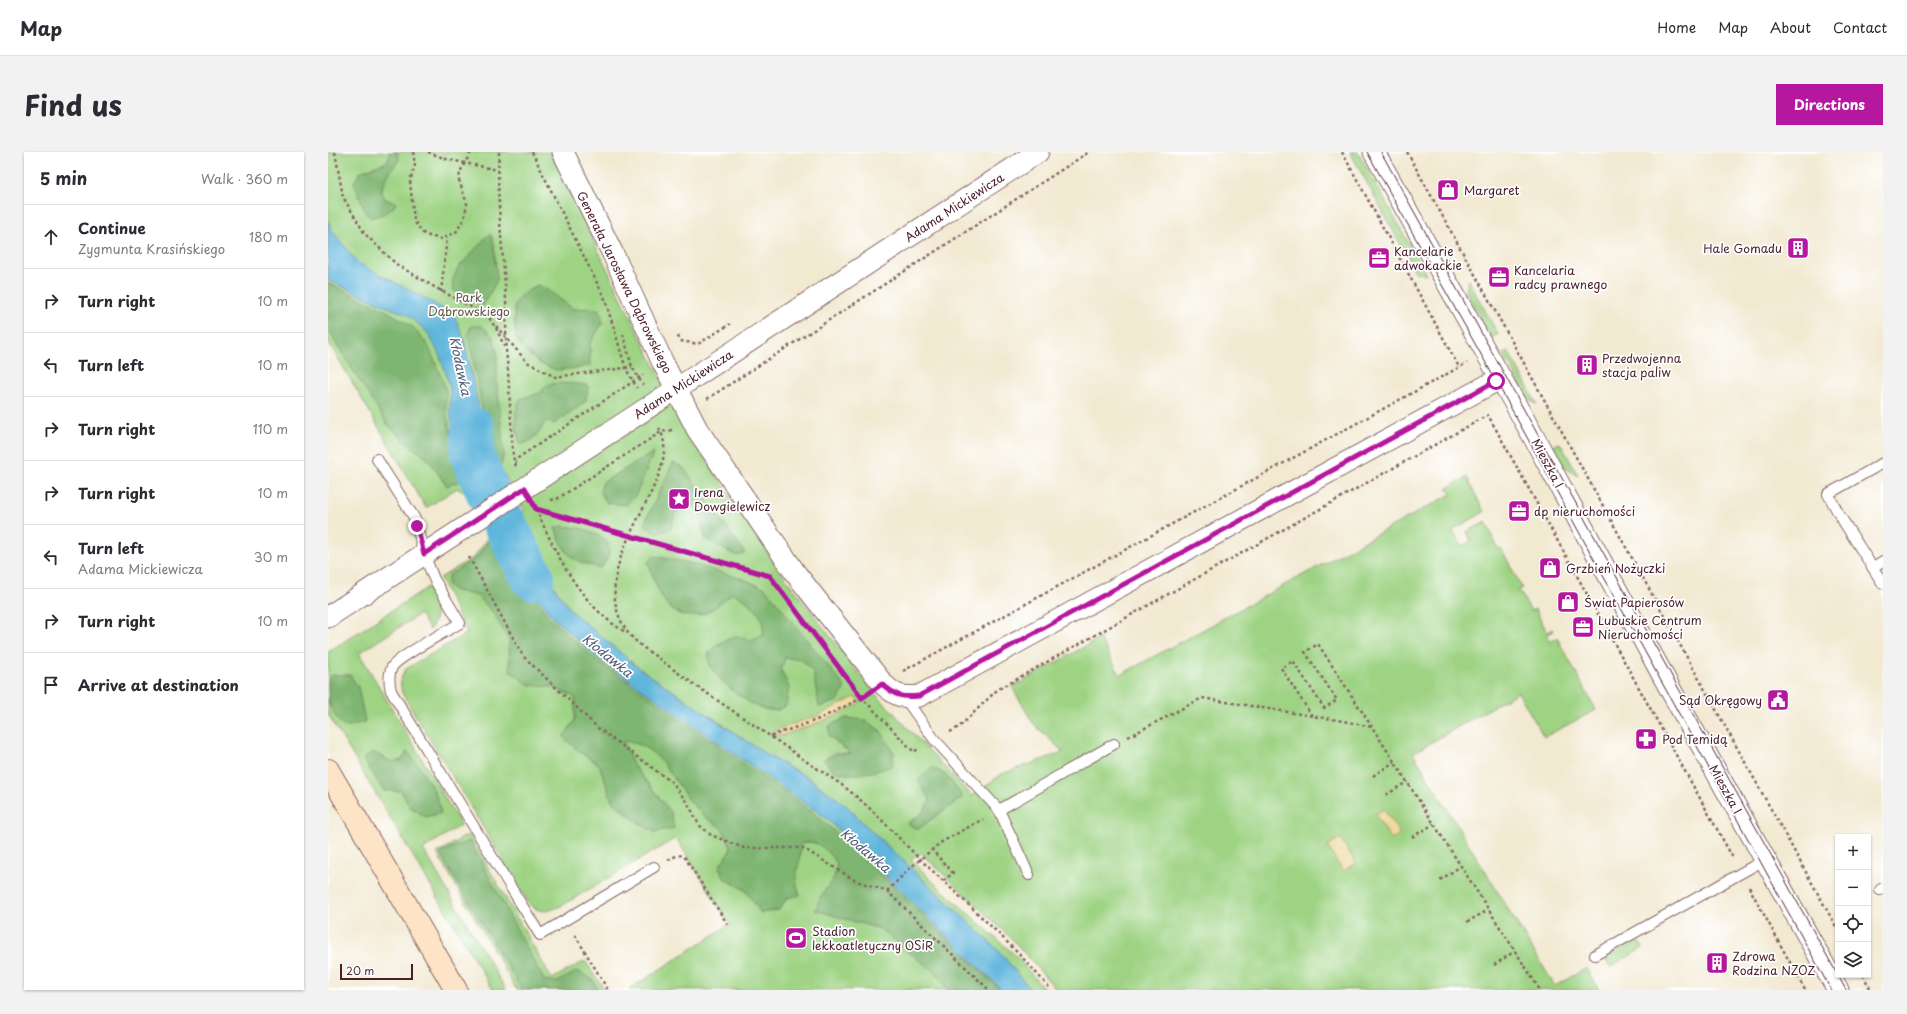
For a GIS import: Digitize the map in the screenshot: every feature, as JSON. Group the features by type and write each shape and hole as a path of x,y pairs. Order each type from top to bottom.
{"main road":[{"path":"330,778 456,990"}],"street":[{"name":"Generała Jarosława Dąbrowskiego","path":"562,152 697,429 796,574 890,679 893,693 904,697"},
{"name":"Adama Mickiewicza","path":"328,617 475,520 526,495 676,388 1038,152"},
{"name":"Mieszka I","path":"1374,152 1501,378 1674,696 1838,990"},
{"path":"904,697 919,696 1501,378"}],"lane":[{"path":"377,458 415,519 424,554 434,579 460,623 397,661 390,674 388,682 391,691 540,935 654,868"},
{"path":"1883,463 1828,494 1840,516 1883,584"},
{"path":"1873,567 1883,561"},
{"path":"904,697 934,739 999,810 1029,875"},
{"path":"999,810 1114,744"},
{"path":"1595,955 1766,859"}],"path":[{"path":"335,152 343,197 365,234 396,264 441,292 488,316 527,362 555,376 626,369 632,367"},
{"path":"413,152 415,165 410,181 414,221 418,229 429,236 442,239 456,232 462,225 467,204 458,180 464,163 471,152"},
{"path":"428,152 446,159 498,170"},
{"path":"500,152 498,170 499,206 506,302 506,337 514,464 526,495 536,509 549,537 584,597 612,624 628,633 703,691 852,792 920,859 1014,947 1051,990"},
{"path":"532,152 605,299 626,369 634,381 638,392"},
{"path":"707,404 707,399 1089,152"},
{"path":"1342,152 1459,367"},
{"path":"1407,152 1835,923"},
{"path":"441,292 446,238"},
{"path":"488,316 502,340 508,370"},
{"path":"677,334 680,341 698,344 731,323"},
{"path":"770,736 819,719 862,698 890,679 1512,339"},
{"path":"511,469 518,458 639,378"},
{"path":"857,692 914,752 934,739 960,727 998,690 1488,415 1672,746 1805,990"},
{"path":"526,495 557,499 661,432 672,430"},
{"path":"628,633 616,607 614,588 616,573 629,535 661,467 665,454 665,442 661,432"},
{"path":"536,509 770,576 775,582"},
{"path":"469,558 523,656 598,728 673,783 690,807 700,825 711,835 744,848 803,848 856,881 887,891 989,990"},
{"path":"1312,716 1281,668 1293,661 1324,708 1337,700 1305,652 1318,644 1540,990"},
{"path":"1114,744 1202,698 1372,727"},
{"path":"1373,776 1394,762"},
{"path":"1386,795 1407,782"},
{"path":"887,891 931,849 999,810"},
{"path":"1412,837 1434,824"},
{"path":"931,849 953,873 943,881"},
{"path":"654,868 678,854 684,856 728,925"},
{"path":"1440,880 1461,866"},
{"path":"1466,922 1488,910"},
{"path":"566,919 608,990"},
{"path":"1494,965 1515,951"},
{"path":"1865,978 1871,990"}],"green space":[{"name":"Park Dąbrowskiego","path":"328,152 550,152 684,426 777,567 870,688 972,796 1002,774 1063,752 1033,723 1012,687 1100,638 1120,675 1451,494 1447,488 1467,477 1484,512 1453,530 1462,546 1471,541 1467,532 1486,522 1498,549 1501,548 1522,588 1519,590 1531,611 1535,609 1547,632 1552,629 1553,631 1546,635 1550,642 1557,638 1596,710 1544,737 1518,692 1413,753 1555,986 1587,968 1599,990 1057,990 1013,940 921,853 911,859 933,882 1015,955 1045,990 1031,990 998,950 863,823 847,806 807,777 772,758 636,666 571,611 541,568 521,514 525,511 504,474 479,491 468,495 457,488 426,508 328,341"},
{"path":"397,152 399,160 386,178 381,191 385,199 396,203 389,211 371,218 365,212 354,182 360,172 387,162 390,153"},
{"path":"1350,152 1358,152 1426,274 1416,273 1405,251 1401,253 1399,249 1402,247"},
{"path":"489,234 491,235 494,245 497,280 483,306 454,291 452,281 458,268"},
{"path":"1468,280 1498,334 1492,338 1466,292"},
{"path":"328,283 387,311 413,327 428,345 446,389 446,412 454,446 464,467 465,479 447,486 428,459 409,445 387,424 328,328"},
{"path":"537,285 547,289 573,309 591,308 600,310 603,323 590,343 590,365 580,368 557,370 541,364 528,354 516,339 514,307 519,297"},
{"path":"471,326 482,326 493,337 497,351 497,383 504,454 501,466 494,466 487,459 482,408 468,334"},
{"path":"1508,351 1537,404 1528,400 1513,370 1502,355"},
{"path":"558,383 589,386 585,402 554,424 545,421 541,430 536,436 520,445 515,417 520,399 540,393 547,385"},
{"path":"1560,443 1578,475 1564,466 1552,446"},
{"path":"654,452 636,495 626,505 607,503 600,492 603,482"},
{"path":"673,463 683,467 745,553 737,556 706,540 701,515 697,507 684,505 675,514 670,529 656,533 644,524"},
{"path":"564,526 584,529 607,540 610,554 601,568 576,560 566,552 555,528"},
{"path":"492,533 551,616 600,660 826,818 1002,990 628,990 730,924 676,838 561,906 542,911 530,905 402,693 401,686 401,680 406,669 467,633 440,578 474,557"},
{"path":"492,536 549,618 595,659 811,811 848,843 1000,990 948,990 938,975 880,929 815,910 821,896 834,878 837,863 821,846 812,842 800,844 800,858 796,881 800,895 787,898 779,910 761,913 745,890 725,879 719,867 731,849 725,833 697,809 658,757 648,749 637,744 623,741 633,765 671,812 674,828 654,832 635,820 612,801 599,764 581,753 563,737 575,720 575,697 552,687 529,685 510,671 509,640 494,614 478,596 453,590 447,584 448,576 477,557"},
{"path":"654,556 690,563 743,579 765,588 845,687 838,701 819,707 813,672 801,659 785,658 781,669 789,688 786,706 778,710 770,710 760,707 740,696 714,672 709,664 709,653 716,645 735,636 752,640 763,636 762,621 756,610 745,600 733,593 706,613 693,616 682,615 673,610 660,594 648,562"},
{"path":"428,587 436,602 435,619 430,630 420,614 359,653 461,825 423,849 506,990 493,990 328,714 328,652"},
{"path":"332,675 350,675 358,687 365,722 344,727 335,715 330,705 328,695 328,679"},
{"path":"846,718 865,720 881,731 894,753 892,766 871,772 849,774 835,771 823,760 836,753 851,754 829,736 830,725"},
{"path":"407,751 432,788 441,813 426,817 410,807 401,791 384,791 363,759 373,752 392,762 402,760"},
{"path":"931,767 946,775 963,797 918,829 907,824 923,812 930,800 918,780"},
{"path":"469,834 552,979 585,961 605,990 517,990 437,853"},
{"path":"470,841 544,980 557,982 578,971 593,980 598,990 522,990 440,854 450,848"},
{"path":"1637,939 1643,948 1610,967 1605,958"}],"sand":[{"path":"855,697 860,703 828,719 781,736 773,731 817,716"},
{"path":"1384,809 1400,834 1391,839 1375,814"},
{"path":"1340,838 1356,863 1343,871 1327,846"}],"water":[{"path":"328,221 333,232 358,263 434,303 455,317 464,339 480,413 482,451 486,466 495,480 479,491 460,452 450,414 450,387 440,356 428,333 408,315 328,280"},
{"path":"521,514 541,568 571,611 636,666 772,758 807,777 847,806 863,823 998,950 1031,990 1002,990 826,818 600,660 551,616 492,533"}],"waterway":[{"name":"Kłodawka","path":"473,429 472,454 489,495 533,578"}],"tram line":[{"path":"1367,152 1496,381 1831,990"},
{"path":"1381,152 1846,990"}],"place":[{"name":"Margaret","path":"1448,190"},
{"name":"Hale Gomadu","path":"1798,248"},
{"name":"Kancelarie adwokackie","path":"1379,258"},
{"name":"Kancelaria radcy prawnego","path":"1499,277"},
{"name":"Przedwojenna stacja paliw","path":"1587,365"},
{"name":"Irena Dowgielewicz","path":"679,499"},
{"name":"dp nieruchomości","path":"1519,511"},
{"name":"Grzbień Nożyczki","path":"1550,568"},
{"name":"Świat Papierosów","path":"1568,602"},
{"name":"Lubuskie Centrum Nieruchomości","path":"1583,627"},
{"name":"Sąd Okręgowy","path":"1778,700"},
{"name":"Pod Temidą","path":"1646,739"},
{"name":"Stadion lekkoatletyczny OSiR","path":"796,938"},
{"name":"Zdrowa Rodzina NZOZ","path":"1717,963"}],"route":[{"path":"417,526 424,554 525,488 536,509 770,576 862,698 882,684 893,693 904,697 919,696 1496,381"}]}
